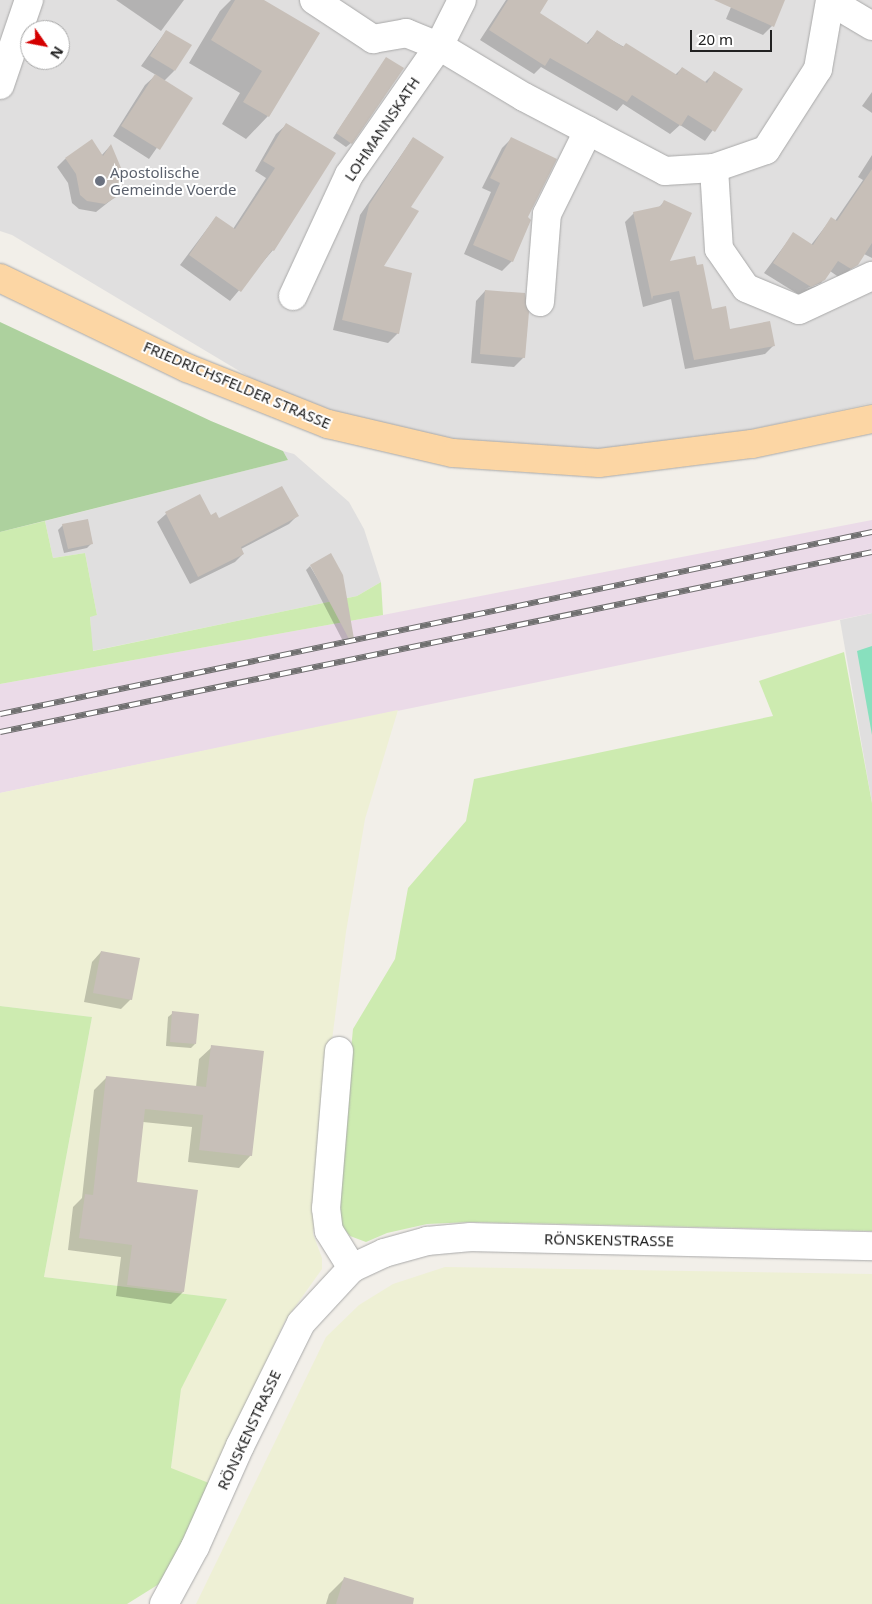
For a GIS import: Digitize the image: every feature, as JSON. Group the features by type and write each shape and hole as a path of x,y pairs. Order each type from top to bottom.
{"main road":[{"name":"FRIEDRICHSFELDER STRASSE","path":"0,278 187,368 328,424 453,454 599,463 752,444 872,419"}],"street":[{"path":"0,84 29,0"},
{"path":"314,0 373,40 406,33 439,46 665,171 714,168 766,150 818,69 830,1 872,26"},
{"name":"LOHMANNSKATH","path":"293,296 349,175 439,46 462,0"},
{"path":"540,302 547,214 588,130"},
{"path":"714,168 719,250 746,288 799,310 872,276"},
{"path":"339,1051 326,1208 328,1231 352,1268"},
{"name":"RÖNSKENSTRASSE","path":"164,1604 195,1547 240,1446 301,1323 352,1268 384,1253 427,1241 472,1237 872,1246"}],"shaded area":[{"path":"0,0 872,0 872,403 599,463 328,424 12,235 0,231"},
{"path":"283,451 294,454 349,502 364,529 381,582 357,596 92,651 90,616 97,615 85,553 53,558 45,521 288,460"},
{"path":"872,520 872,613 0,793 0,684 383,615"},
{"path":"872,613 872,803 840,620"}],"green space":[{"path":"0,322 211,421 283,451 288,460 0,532"},
{"path":"45,521 53,558 85,553 97,615 90,617 93,651 357,596 381,582 383,615 0,684 0,532"},
{"path":"872,646 872,735 857,651"},
{"path":"844,652 872,803 872,1231 471,1222 427,1224 387,1233 366,1242 350,1236 339,1223 336,1205 353,1029 395,959 408,888 466,821 474,779 773,716 759,681"},
{"path":"398,710 365,819 346,932 329,1063 313,1234 322,1258 322,1269 285,1321 209,1483 171,1469 181,1388 227,1299 44,1277 92,1017 0,1006 0,793"},
{"path":"0,1006 92,1017 44,1277 227,1299 181,1389 171,1468 209,1483 167,1579 127,1604 0,1604"},
{"path":"445,1267 872,1274 872,1604 196,1604 326,1337 359,1305 393,1284"}],"building":[{"path":"235,0 264,0 320,33 269,117 243,102 262,71 211,40"},
{"path":"508,0 548,0 540,13 588,44 597,30 623,47 626,43 677,75 682,67 707,83 714,71 743,89 715,132 688,115 681,126 632,95 627,102 550,58 545,66 489,30"},
{"path":"714,0 785,0 774,27"},
{"path":"166,30 192,45 175,71 150,56"},
{"path":"386,57 404,68 352,144 336,133"},
{"path":"155,74 193,98 160,150 121,126"},
{"path":"286,123 336,153 274,251 272,250 241,292 189,255 216,216 235,229 275,168 263,161"},
{"path":"413,137 444,157 411,207 419,211 384,266 412,273 399,334 342,320 369,205"},
{"path":"511,137 557,159 528,217 531,220 513,262 473,245 500,183 490,178"},
{"name":"Apostolische Gemeinde Voerde","path":"92,139 103,156 111,144 124,175 121,194 105,204 87,201 80,195 76,174 65,158"},
{"path":"872,169 872,243 858,265 851,269 838,261 825,280 811,287 773,263 793,232 813,245 831,217 837,221"},
{"path":"664,200 692,213 670,261 695,256 697,265 703,264 712,309 726,306 730,329 770,321 775,346 694,360 679,291 653,296 652,300 633,212 661,206"},
{"path":"485,290 525,293 529,312 525,358 480,354"},
{"path":"282,486 299,516 241,547 244,554 198,577 165,512 200,494 211,515 216,512 219,518"},
{"path":"88,519 93,544 68,549 62,524"},
{"path":"331,553 343,575 354,639 350,641 310,565"},
{"path":"101,951 140,958 132,1000 93,993"},
{"path":"172,1011 199,1014 196,1044 170,1042"},
{"path":"211,1045 264,1051 252,1156 199,1150 203,1115 145,1109 137,1182 198,1190 184,1292 127,1285 132,1245 79,1238 85,1194 93,1195 106,1076 206,1087"},
{"path":"344,1577 414,1598 413,1604 336,1604"}],"railway":[{"path":"0,714 872,532"},
{"path":"0,732 872,552"}],"place":[{"name":"Apostolische Gemeinde Voerde","path":"100,181"}]}
